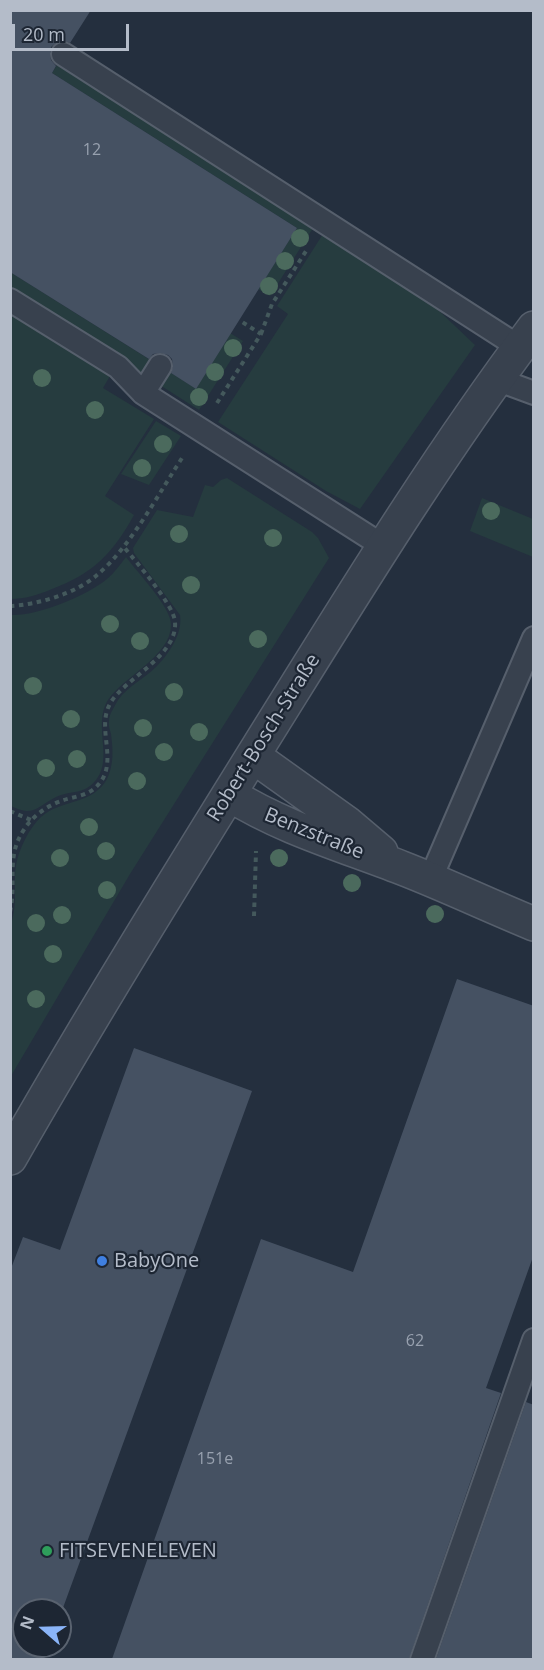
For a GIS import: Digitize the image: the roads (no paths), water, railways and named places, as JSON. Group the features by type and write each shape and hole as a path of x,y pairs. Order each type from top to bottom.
{"street":[{"name":"Robert-Bosch-Straße","path":"10,1158 63,1065 383,546 526,337"},
{"name":"Benzstraße","path":"253,756 416,874"},
{"name":"Benzstraße","path":"229,794 257,811 320,839 416,874 534,924"}],"lane":[{"path":"63,54 325,222 526,337"},
{"path":"10,300 118,367 143,393 383,546"},
{"path":"143,393 160,366"},
{"path":"496,379 534,393"},
{"path":"416,874 534,638"},
{"path":"422,1659 534,1340"}],"place":[{"name":"BabyOne","path":"102,1261"},
{"name":"FITSEVENELEVEN","path":"47,1551"}]}
